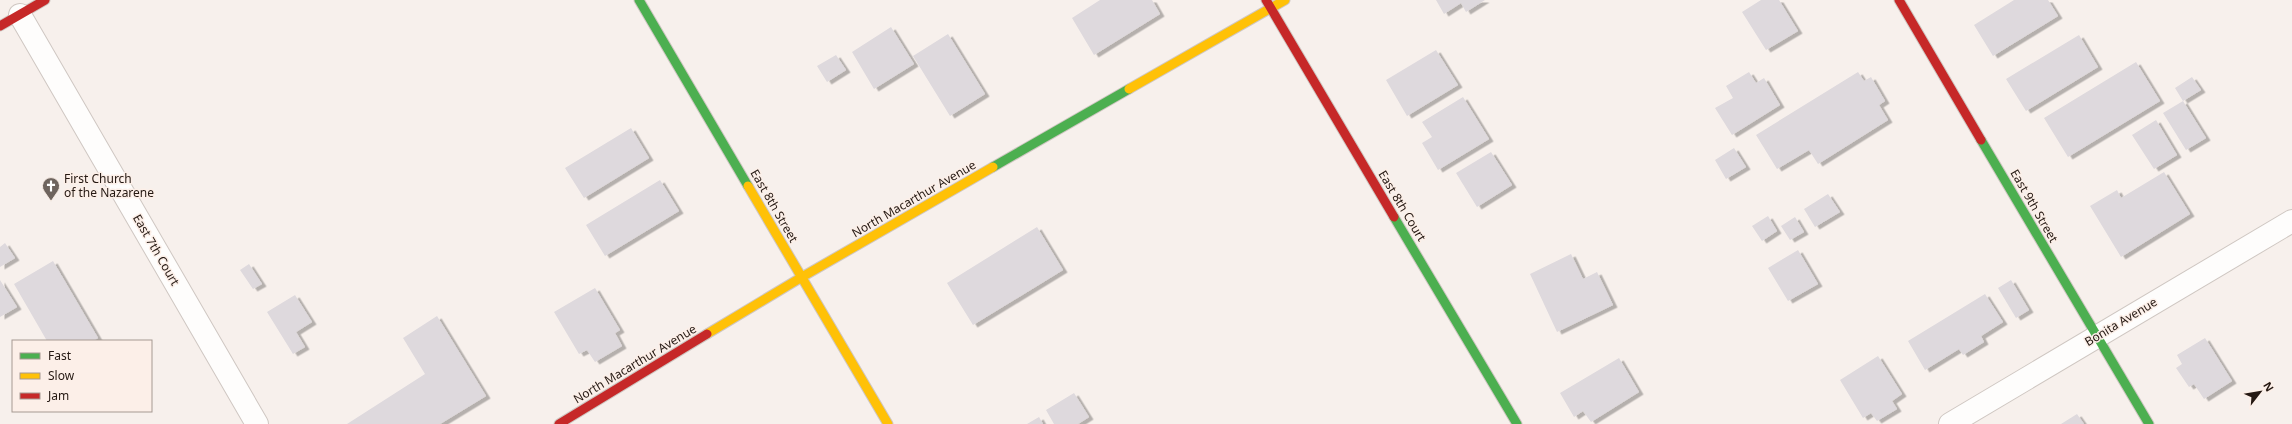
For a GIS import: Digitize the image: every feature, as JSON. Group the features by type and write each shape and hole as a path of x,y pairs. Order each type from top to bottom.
{"street":[{"path":"0,26 45,0"},
{"name":"East 8th Street","path":"639,0 888,424"},
{"name":"East 8th Court","path":"1266,0 1517,424"},
{"name":"North Macarthur Avenue","path":"559,424 802,277 1285,0"},
{"name":"East 9th Street","path":"1899,0 2149,424"},
{"name":"East 7th Court","path":"20,15 257,424"},
{"name":"Bonita Avenue","path":"1950,424 2292,221"}],"building":[{"path":"1100,0 1152,0 1160,14 1094,55 1072,18"},
{"path":"1436,0 1485,0 1466,12 1461,3 1444,14"},
{"path":"1761,0 1779,0 1798,31 1766,50 1742,12"},
{"path":"2014,0 2048,0 2058,16 1993,56 1974,25"},
{"path":"891,27 914,64 874,89 852,52"},
{"path":"948,34 985,94 950,116 913,56"},
{"path":"2079,35 2098,67 2026,111 2006,79"},
{"path":"1436,50 1458,85 1407,116 1386,80"},
{"path":"836,55 846,70 827,82 817,66"},
{"path":"2136,62 2160,101 2068,157 2044,118"},
{"path":"1749,72 1756,83 1764,78 1780,105 1732,135 1715,108 1733,98 1726,86"},
{"path":"1858,72 1864,81 1871,77 1885,101 1879,105 1888,120 1818,164 1809,150 1777,169 1756,135"},
{"path":"2192,77 2201,90 2183,101 2175,88"},
{"path":"1463,97 1489,139 1438,170 1422,143 1432,137 1422,122"},
{"path":"2183,101 2206,138 2186,150 2163,113"},
{"path":"2156,120 2177,155 2154,169 2132,135"},
{"path":"631,128 649,158 584,198 565,168"},
{"path":"1734,148 1746,167 1726,179 1715,160"},
{"path":"1491,152 1512,185 1477,207 1456,173"},
{"path":"2164,172 2190,214 2121,257 2090,206 2117,190 2121,198"},
{"path":"660,180 679,211 605,256 586,225"},
{"path":"1828,194 1840,212 1815,227 1804,209"},
{"path":"1768,216 1777,231 1762,241 1752,226"},
{"path":"1795,217 1804,232 1790,240 1781,226"},
{"path":"1037,227 1063,270 973,325 947,283"},
{"path":"5,243 15,258 0,267 0,247"},
{"path":"1798,250 1818,284 1788,301 1768,268"},
{"path":"1571,254 1583,279 1597,272 1613,305 1557,332 1530,274"},
{"path":"53,261 98,338 95,340 46,340 14,284"},
{"path":"249,264 262,284 253,289 240,270"},
{"path":"0,280 17,307 0,317"},
{"path":"2011,280 2029,310 2016,318 1998,288"},
{"path":"595,288 620,330 615,333 622,346 595,362 587,350 579,354 554,312"},
{"path":"1985,294 2003,322 1981,336 1984,342 1963,355 1959,349 1925,370 1908,341"},
{"path":"295,295 312,322 296,332 305,347 293,354 267,312"},
{"path":"437,316 486,396 440,424 347,424 425,374 403,338"},
{"path":"2205,338 2232,381 2204,399 2194,384 2189,387 2176,368 2182,364 2177,355"},
{"path":"1878,356 1902,394 1892,401 1897,409 1877,421 1871,413 1863,418 1840,380"},
{"path":"1619,358 1639,392 1591,422 1583,411 1574,417 1560,393"},
{"path":"1074,393 1089,417 1078,424 1054,424 1046,410"},
{"path":"2077,414 2084,424 2061,424"},
{"path":"1039,417 1043,424 1027,424"}],"traffic: fast":[{"path":"639,0 748,186"},
{"path":"993,167 1129,89"},
{"path":"1981,140 2149,424"},
{"path":"1394,217 1517,424"}],"traffic: slow":[{"path":"1129,89 1285,0"},
{"path":"707,334 802,277 993,167"},
{"path":"748,186 888,424"}],"traffic: jam":[{"path":"0,26 45,0"},
{"path":"1266,0 1394,217"},
{"path":"1899,0 1981,140"},
{"path":"559,424 707,334"}],"place":[{"name":"First Church of the Nazarene","path":"51,201"}]}
